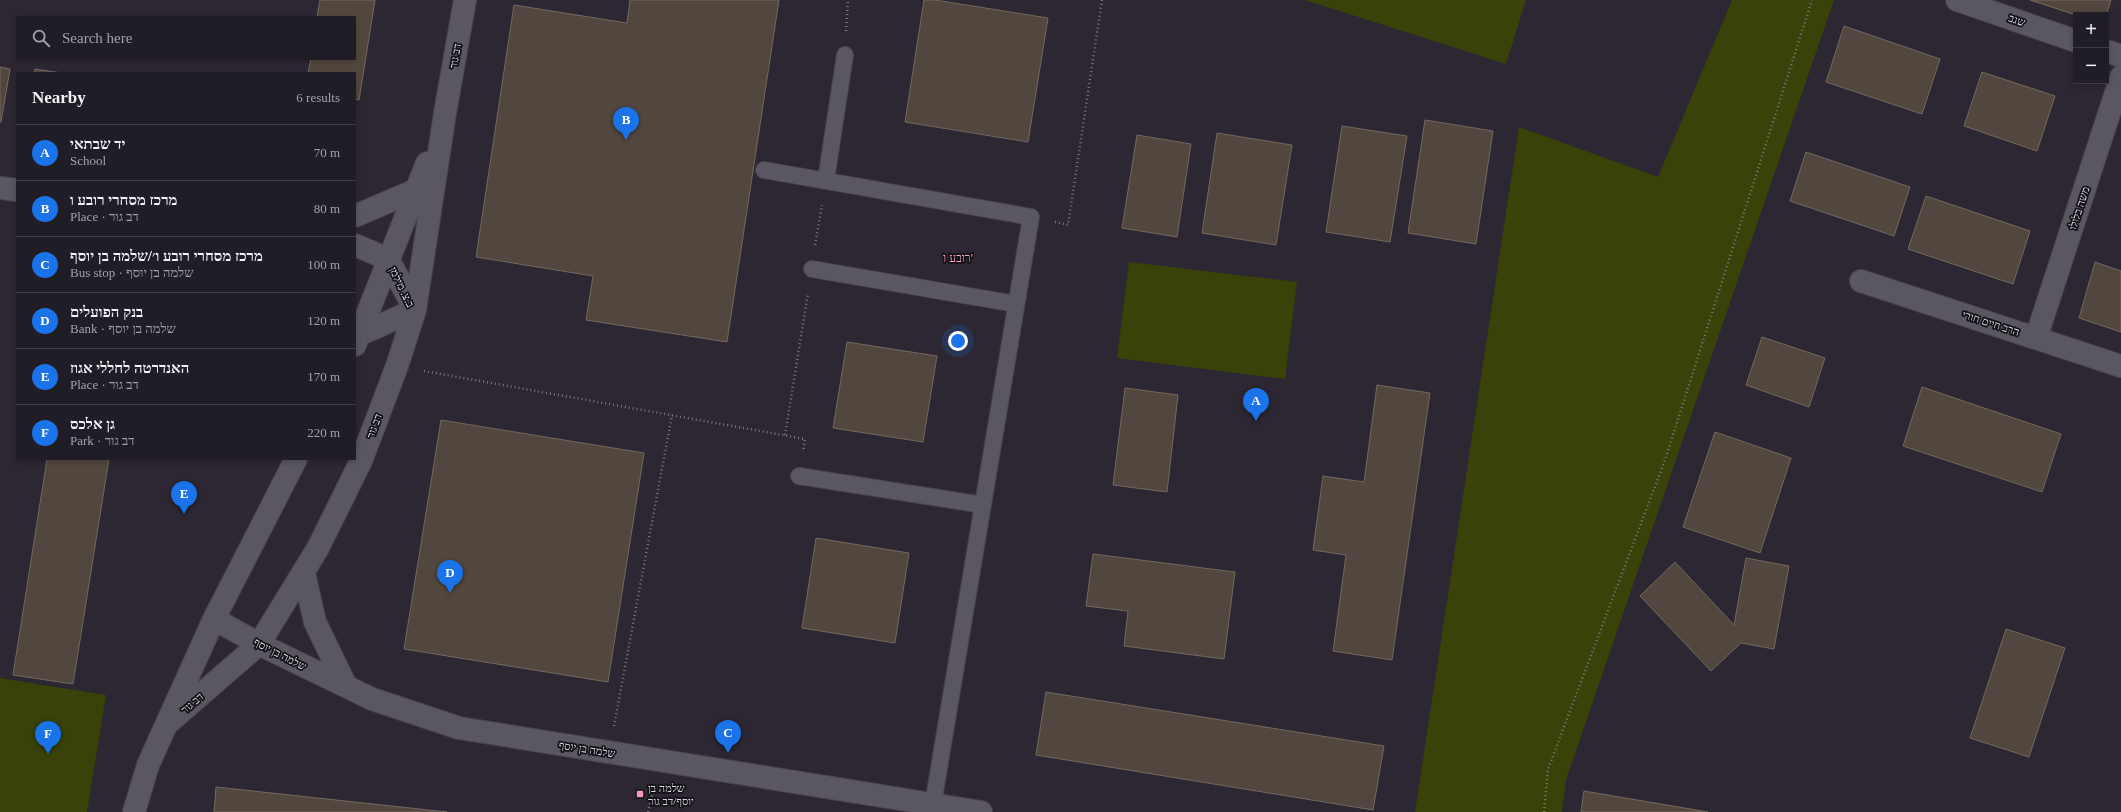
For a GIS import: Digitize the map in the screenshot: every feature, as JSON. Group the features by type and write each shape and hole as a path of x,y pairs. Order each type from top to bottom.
{"street":[{"name":"דב גור","path":"166,725 259,644 318,548 361,461 415,310 445,113 465,0"},
{"name":"שגב","path":"1957,0 2073,40"},
{"path":"2109,52 2121,56"},
{"name":"משה בלולו","path":"2036,338 2121,77"},
{"name":"דב גור","path":"357,337 418,189 445,113"},
{"path":"0,188 16,190"},
{"path":"356,216 418,189"},
{"name":"ב.צ. מילמן","path":"356,245 388,259 415,310 357,337"},
{"name":"הרב חיים חורי","path":"1861,281 2121,366"},
{"name":"דב גור","path":"134,812 148,765 214,619 295,460"},
{"path":"304,573 315,622 346,686"},
{"name":"שלמה בן יוסף","path":"214,619 259,644 372,699 459,728 981,812"}],"lane":[{"path":"826,180 846,55"},
{"path":"764,170 1031,217 933,804"},
{"path":"812,269 1016,304"},
{"path":"799,476 983,505"}],"path":[{"path":"846,55 848,0"},
{"path":"1031,217 1068,225 1102,0"},
{"path":"1544,812 1548,769 1665,460 1812,0"},
{"path":"785,435 826,180"},
{"path":"396,366 805,438 799,476"},
{"path":"609,752 672,415"}],"green space":[{"path":"1305,0 1526,0 1506,64"},
{"path":"1732,0 1834,0 1566,780 1562,812 1415,812 1519,127 1658,177"},
{"path":"1129,262 1297,282 1285,379 1117,358"},
{"path":"0,678 106,695 87,812 0,812"}],"building":[{"path":"320,0 375,0 359,100 356,99 356,72 308,72 311,60 356,60 356,16 317,16"},
{"path":"630,0 779,0 727,342 586,320 593,276 476,257 514,5 627,23"},
{"path":"924,0 935,0 1048,18 1028,142 905,122"},
{"path":"2030,0 2111,0 2107,12 2073,12 2073,14"},
{"path":"1844,26 1940,59 1922,114 1826,82"},
{"path":"0,67 10,69 1,122 0,122"},
{"path":"35,69 55,72 34,72"},
{"path":"1982,72 2055,96 2037,151 1964,126"},
{"path":"1425,120 1493,131 1476,244 1408,233"},
{"path":"1342,126 1407,136 1390,242 1326,232"},
{"path":"1217,133 1292,145 1276,245 1202,233"},
{"path":"1137,135 1191,144 1177,237 1122,228"},
{"path":"1806,152 1910,187 1894,236 1790,201"},
{"path":"1926,196 2030,231 2013,284 1908,249"},
{"path":"2095,262 2121,271 2121,332 2079,318"},
{"path":"1762,337 1825,358 1809,407 1746,385"},
{"path":"847,342 937,356 923,442 833,428"},
{"path":"1377,385 1430,393 1392,660 1333,651 1346,555 1313,550 1323,476 1364,482"},
{"path":"1922,387 2061,434 2042,492 1903,446"},
{"path":"1125,388 1178,395 1167,492 1113,485"},
{"path":"441,420 644,453 608,682 404,649"},
{"path":"1715,432 1791,458 1760,553 1683,527"},
{"path":"47,460 109,460 73,684 13,675"},
{"path":"816,538 909,553 895,643 802,628"},
{"path":"1093,554 1235,572 1224,659 1124,646 1128,611 1086,606"},
{"path":"1746,558 1789,566 1774,649 1741,643 1711,671 1640,596 1675,562 1734,625"},
{"path":"2006,629 2065,648 2029,757 1970,738"},
{"path":"1046,692 1384,746 1373,810 1036,755"},
{"path":"216,787 447,812 214,812"},
{"path":"1584,791 1708,812 1581,812"}],"place":[{"name":"מרכז מסחרי רובע ו","path":"626,140"},
{"name":"יד שבתאי","path":"1256,421"},
{"name":"האנדרטה לחללי אגוז","path":"184,514"},
{"name":"בנק הפועלים","path":"450,593"},
{"name":"מרכז מסחרי רובע ו׳/שלמה בן יוסף","path":"728,753"},
{"name":"גן אלכס","path":"48,754"},
{"name":"שלמה בן יוסף/דב גור","path":"640,794"}],"district":[{"name":"רובע ו'","path":"958,258"}]}
